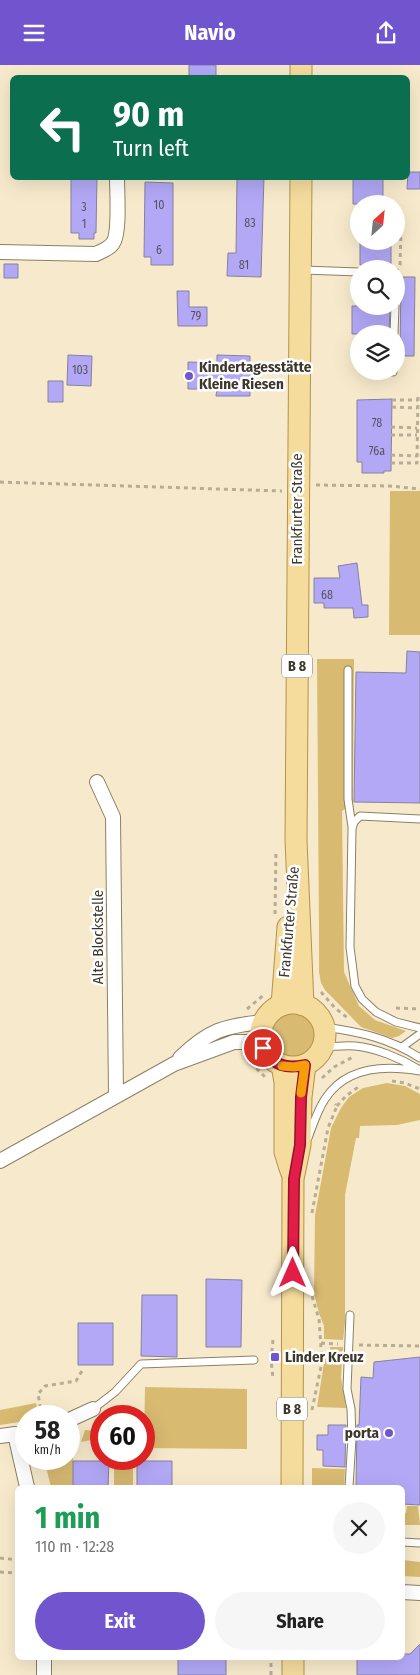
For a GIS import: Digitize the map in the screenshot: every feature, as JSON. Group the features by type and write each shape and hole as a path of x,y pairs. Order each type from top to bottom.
{"main road":[{"name":"Frankfurter Straße","path":"292,1005 296,840 300,180"},
{"path":"292,1005 316,1013 323,1037 313,1060 305,1065 274,1072 274,1061 263,1048 261,1035 263,1022 274,1009 292,1005"},
{"name":"B 8","path":"292,1485 294,1179 300,1145 301,1097 305,1065"},
{"name":"B 8","path":"274,1072 285,1082 285,1152 294,1179"},
{"path":"293,1660 293,1675"}],"street":[{"path":"0,252 96,253 105,250 112,245 117,231 117,180"},
{"name":"Alte Blockstelle","path":"97,782 113,817 116,1096"},
{"path":"174,1064 204,1038 220,1030 234,1025 263,1022"},
{"path":"0,1161 174,1064 234,1042 254,1042 263,1048"},
{"path":"0,1436 15,1433"},
{"path":"25,1470 27,1485"},
{"path":"405,1592 420,1593"},
{"path":"44,1660 44,1675"}],"lane":[{"path":"300,270 350,272"},
{"path":"348,670 348,799 352,829 350,947 355,986 362,999 376,1012 396,1022 420,1028"},
{"path":"352,829 354,822 360,816 420,819"},
{"path":"323,1037 356,1031 402,1047 420,1058"},
{"path":"402,1047 420,1034"},
{"path":"323,1037 404,1060 420,1071"},
{"path":"294,1179 315,1119 325,1098 340,1083 359,1073 379,1067 399,1067 420,1071"},
{"path":"349,1485 352,1438 351,1409 347,1389 350,1315"},
{"path":"98,1405 115,1392 142,1364 254,1360"},
{"path":"405,1543 420,1543"}],"path":[{"path":"391,463 417,463 418,393"},
{"path":"392,400 418,401"},
{"path":"392,407 418,408"},
{"path":"391,427 417,427"},
{"path":"391,435 417,435"},
{"path":"391,455 417,455"},
{"path":"0,482 297,488 390,486 420,489"},
{"path":"234,1025 239,1015 264,995 268,989"},
{"path":"320,991 343,1015 355,1022 356,1031"},
{"path":"234,1042 237,1053 274,1072"},
{"path":"337,1106 316,1091 328,1072 353,1058 355,1046"},
{"path":"389,1080 405,1083 420,1089"},
{"path":"310,1221 328,1128 337,1106 346,1096 361,1085 368,1083"},
{"path":"310,1418 322,1362 319,1319 312,1294"},
{"path":"321,1343 420,1346"},
{"path":"40,1405 38,1394 45,1386 76,1381 83,1369"},
{"path":"0,1558 15,1560"},
{"path":"0,1572 15,1573"},
{"path":"271,1660 271,1675"}],"shaded area":[{"path":"390,491 420,491 420,635 389,635"},
{"path":"317,659 354,659 353,803 342,811 344,972 359,1006 375,1020 406,1031 392,1038 361,1027 325,990 321,983 319,972"},
{"path":"293,1008 303,1010 312,1016 318,1025 320,1035 318,1045 312,1054 303,1060 293,1062 283,1060 274,1054 268,1045 266,1035 268,1025 274,1016 283,1010"},
{"path":"387,1083 405,1086 420,1094 420,1120 397,1125 360,1126 359,1138 356,1138 345,1195 345,1323 343,1340 324,1339 324,1326 314,1294 315,1215 331,1128 349,1097 363,1088"},
{"path":"330,1347 343,1347 341,1377 346,1408 317,1407 324,1363 325,1359 330,1356"},
{"path":"145,1387 247,1389 247,1449 155,1448 155,1405 145,1405"},
{"path":"15,1407 15,1423 0,1425 0,1410"},
{"path":"85,1430 90,1430 90,1440 81,1442"},
{"path":"312,1468 345,1469 344,1485 312,1485"},
{"path":"47,1470 73,1470 73,1485 50,1485"},
{"path":"114,1470 133,1470 133,1485 114,1485"},
{"path":"407,1506 418,1506 420,1525 405,1525"},
{"path":"405,1560 420,1562 420,1577 405,1576"}],"building":[{"path":"189,65 216,65 216,75 189,75"},
{"path":"410,172 420,172 420,189 407,189"},
{"path":"71,180 97,180 96,233 94,233 94,239 79,239 79,233 71,233"},
{"path":"237,180 264,180 261,277 227,276 228,253 236,253"},
{"path":"353,180 383,180 383,195 353,195"},
{"path":"145,182 173,183 173,265 151,265 151,257 144,257"},
{"path":"360,250 391,250 391,260 360,260"},
{"path":"4,264 18,264 18,278 4,278"},
{"path":"405,277 415,277 414,356 405,356 405,325 400,325 401,315 405,315"},
{"path":"177,291 189,291 189,307 207,307 207,326 178,326"},
{"path":"352,315 390,315 389,325 352,325"},
{"path":"68,355 92,356 91,386 67,385"},
{"path":"217,355 250,356 250,396 216,396 217,389 188,389 188,362 217,363"},
{"path":"48,381 63,381 63,402 48,402"},
{"path":"392,399 391,471 384,471 384,473 362,473 362,462 357,462 357,400"},
{"path":"357,563 362,605 368,605 368,617 354,618 353,608 324,608 324,603 314,603 314,578 340,578 338,566"},
{"path":"407,651 420,652 420,803 354,802 356,672 406,673"},
{"path":"206,1279 242,1280 241,1347 206,1347"},
{"path":"142,1295 177,1295 177,1357 141,1356"},
{"path":"78,1323 113,1323 113,1365 78,1365"},
{"name":"porta","path":"420,1357 420,1505 405,1504 405,1485 356,1485 357,1425 359,1425 361,1377 373,1378 374,1362"},
{"path":"328,1425 346,1425 345,1467 323,1466 323,1450 317,1450 317,1435 328,1435"},
{"path":"80,1461 90,1461 90,1470 109,1470 108,1485 73,1485 73,1470 80,1470"},
{"path":"155,1461 172,1461 172,1485 137,1485 137,1470 155,1470"},
{"path":"420,1644 420,1675 357,1675 357,1660 405,1660 405,1654 410,1654"},
{"path":"178,1660 226,1660 226,1675 178,1675"}],"slow traffic":[{"path":"282,1066 294,1067 305,1065 301,1093"}],"place":[{"name":"Kindertagesstätte Kleine Riesen","path":"189,376"},
{"name":"Linder Kreuz","path":"275,1357"},
{"name":"porta","path":"389,1433"}],"route":[{"path":"263,1048 274,1061 282,1065 294,1067 305,1065 301,1097 300,1145 294,1179 293,1273"}]}
